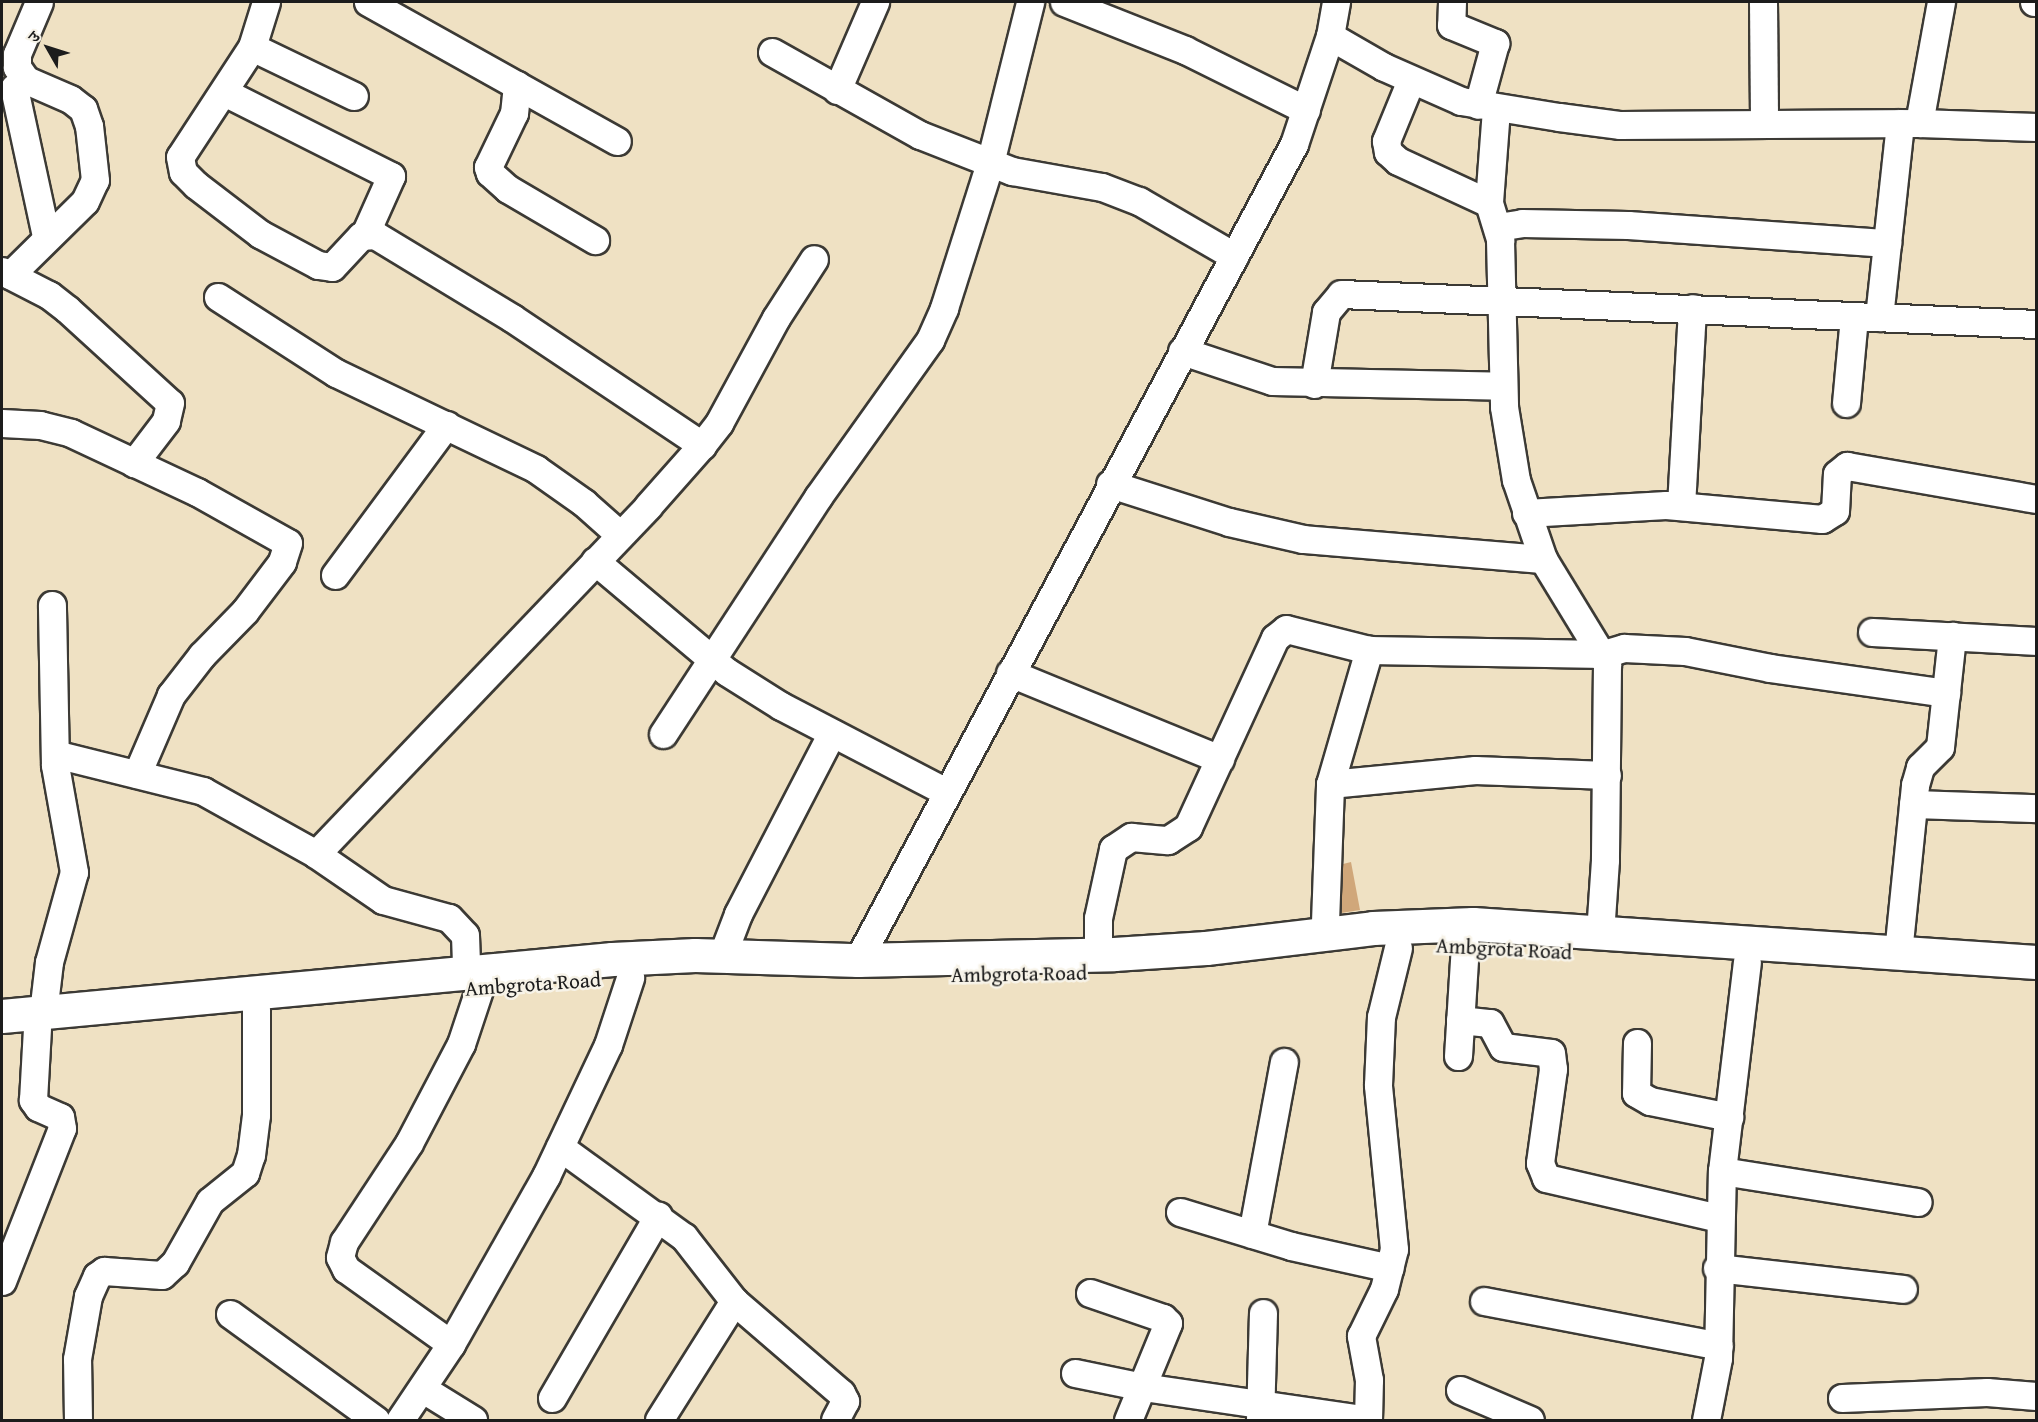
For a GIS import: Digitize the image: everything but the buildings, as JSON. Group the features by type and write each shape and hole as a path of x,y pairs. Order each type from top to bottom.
{"main road":[{"path":"2,1016 40,1021 473,980 612,959 862,952 1114,954 1206,948 1373,928 1482,924 2037,962"},
{"name":"Ambgrota Road","path":"2,1032 40,1021 256,1009 473,980 1082,974 1398,948 1465,945 2037,979"}],"street":[{"path":"39,2 16,61 21,75 17,88 13,136 46,236"},
{"path":"224,92 391,176 364,234 337,265 318,265 260,234 196,185 183,172 180,157 252,47 266,2"},
{"path":"368,2 617,141"},
{"path":"837,90 875,2"},
{"path":"663,734 818,496 930,340 951,288 990,163 1030,2"},
{"path":"1064,2 1185,50 1306,110"},
{"path":"862,952 1110,484 1294,144 1330,36 1336,2"},
{"path":"1452,2 1450,25 1495,43 1487,107 1500,298 1503,386 1516,480 1543,559 1604,654 1609,679 1601,920"},
{"path":"1763,2 1764,124"},
{"path":"1846,403 1866,317 1887,243 1909,123 1941,2"},
{"path":"1330,36 1411,80 1487,107 1620,125 1909,123 2037,127"},
{"path":"252,47 354,96"},
{"path":"772,52 920,135 990,163 1102,187 1177,220 1234,256"},
{"path":"1411,80 1386,141 1388,152 1398,161 1493,215 1522,223 1628,225 1887,243"},
{"path":"517,85 514,113 488,167 490,173 508,189 595,240"},
{"path":"17,88 70,99 86,114 94,180 85,201 6,273 67,309 170,402 166,421 134,463"},
{"path":"364,234 375,236 512,318 702,444"},
{"path":"316,854 620,536 702,444 719,423 776,318 814,259"},
{"path":"1314,384 1326,312 1336,296 1500,298 2037,324"},
{"path":"218,297 326,367 558,483 620,536"},
{"path":"1681,506 1692,308"},
{"path":"1182,351 1263,378 1314,384 1503,386"},
{"path":"2,423 40,425 71,434 207,497 288,543 282,562 245,611 202,655 171,695 137,774"},
{"path":"335,575 446,425"},
{"path":"1526,513 1681,506 1827,518 1835,511 1837,474 1846,466 2037,499"},
{"path":"1110,484 1229,522 1303,538 1543,559"},
{"path":"595,561 711,660 832,733 946,792"},
{"path":"2,1281 62,1128 60,1117 38,1107 33,1100 40,1021 49,962 74,872 55,754 52,605"},
{"path":"1098,945 1098,918 1113,849 1131,837 1160,841 1182,834 1281,631 1290,629 1369,650 1604,654 1624,648 1685,651 1770,668 1946,693"},
{"path":"1872,632 2037,640"},
{"path":"1899,943 1913,804 1920,767 1940,747 1952,636"},
{"path":"1325,922 1330,784 1369,650"},
{"path":"1010,673 1220,759"},
{"path":"722,956 738,914 832,733"},
{"path":"55,754 137,774 223,800 316,854 383,900 455,922 465,935 473,980 461,1044 409,1143 344,1242 340,1257 346,1269 450,1344"},
{"path":"1330,784 1475,770 1607,775"},
{"path":"1913,804 2037,808"},
{"path":"862,952 923,948 1098,945 1325,922 1475,914 1601,920 2037,952"},
{"path":"1458,1056 1465,945"},
{"path":"1075,1373 1262,1413 1368,1420 1370,1380 1362,1336 1378,1305 1390,1268 1394,1226 1381,1142 1379,1042 1384,1003 1398,948"},
{"path":"1706,1420 1719,1346 1717,1269 1722,1171 1747,962"},
{"path":"400,1420 423,1389 511,1243 608,1045 630,978"},
{"path":"78,1420 77,1359 88,1296 97,1276 104,1271 162,1275 174,1263 210,1201 245,1173 251,1155 256,1116 256,1009"},
{"path":"1460,1020 1490,1023 1503,1047 1551,1053 1553,1069 1540,1163 1546,1178 1719,1218"},
{"path":"1637,1043 1636,1094 1650,1101 1729,1117"},
{"path":"1252,1234 1284,1062"},
{"path":"560,1146 658,1216 700,1254 734,1301 841,1393 845,1401 835,1420"},
{"path":"1722,1171 1918,1202"},
{"path":"1179,1212 1252,1234 1390,1268"},
{"path":"552,1398 658,1216"},
{"path":"1717,1269 1902,1289"},
{"path":"1090,1293 1167,1321 1143,1387 1128,1420"},
{"path":"659,1420 734,1301"},
{"path":"1484,1301 1719,1346"},
{"path":"1262,1413 1263,1313"},
{"path":"230,1314 376,1420"},
{"path":"423,1389 473,1420"},
{"path":"1460,1390 1530,1420"},
{"path":"1842,1398 1987,1392 2037,1396"}]}
